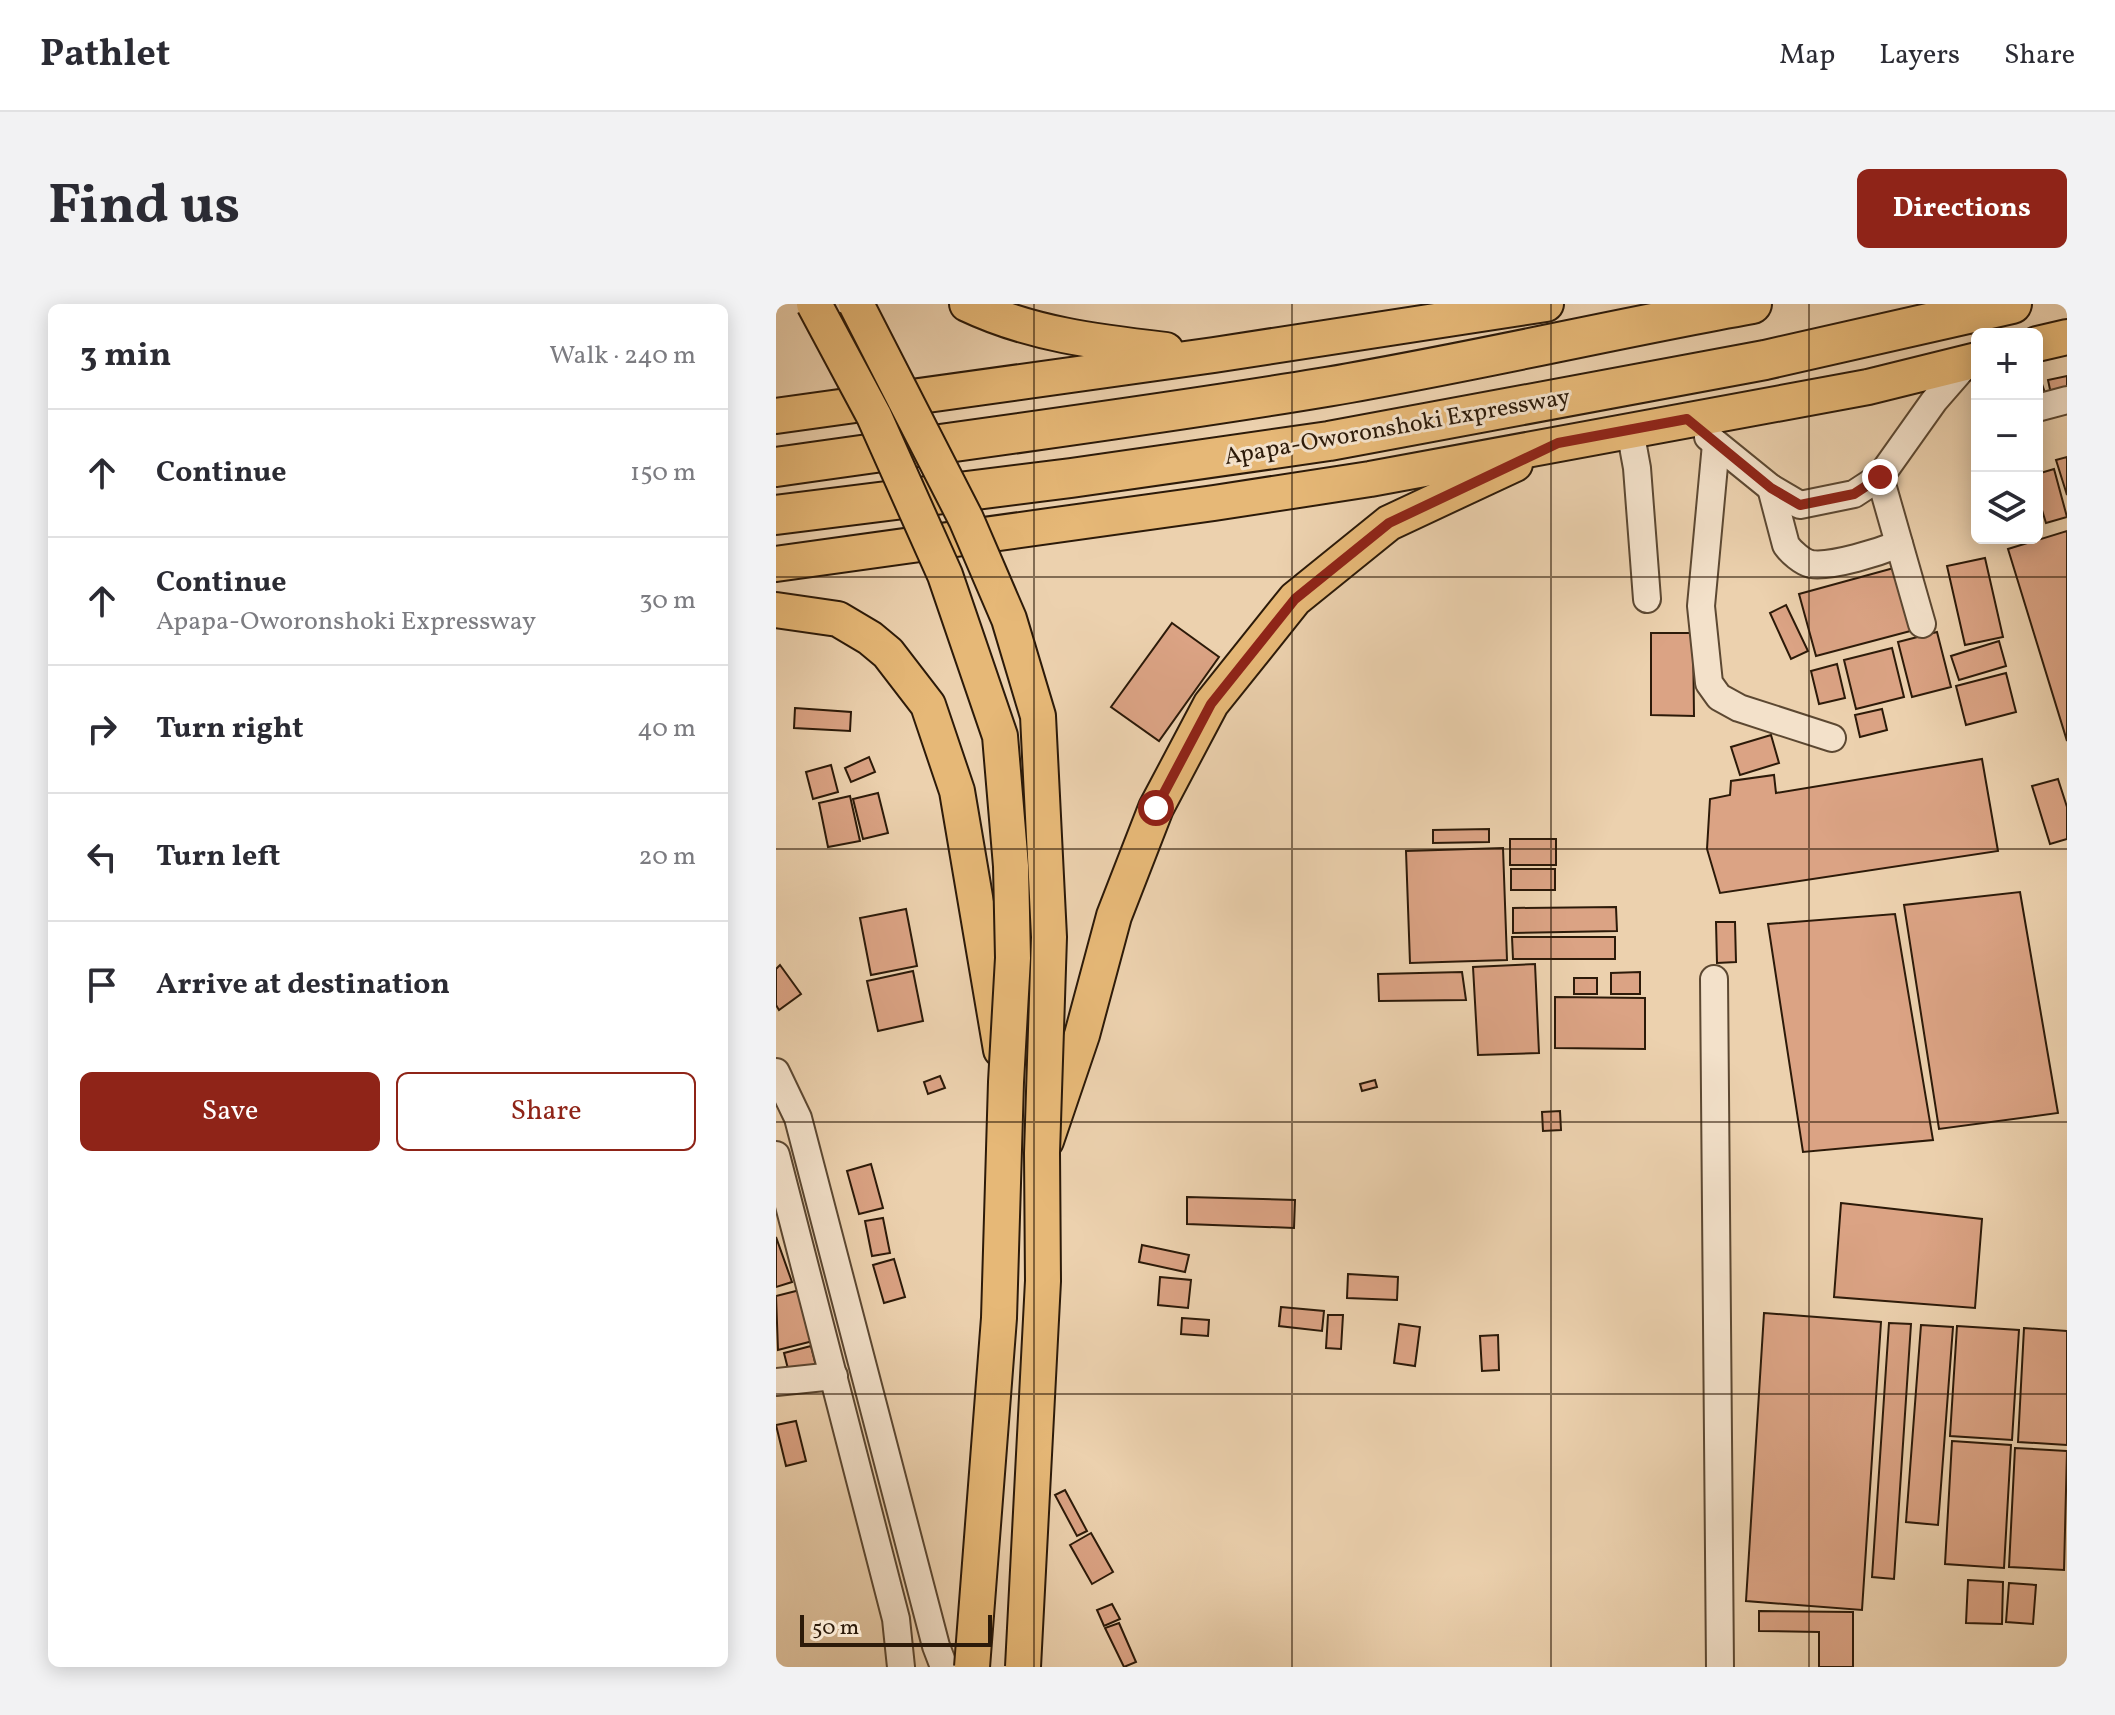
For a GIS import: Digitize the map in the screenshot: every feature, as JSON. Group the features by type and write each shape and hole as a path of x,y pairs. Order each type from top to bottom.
{"highway":[{"path":"776,467 1304,390 1518,352 1652,322 1752,304"},
{"name":"Apapa-Oworonshoki Expressway","path":"776,515 1086,476 1329,441 1765,360 2012,304"}],"main road":[{"path":"814,304 874,416 945,575 1000,736 1011,866 1013,958 999,1318 972,1667"},
{"path":"856,304 966,519 1009,619 1038,716 1049,937 1042,1153 1043,1281 1023,1667"},
{"path":"967,304 1000,320 1072,339 1214,355"},
{"path":"776,416 1214,355 1431,313 1526,305"},
{"path":"2043,343 2067,337"},
{"name":"Apapa-Oworonshoki Expressway","path":"776,564 1277,493 1868,387 1971,361"},
{"path":"1042,1153 1082,1035 1114,916 1156,808 1211,704 1295,599 1389,523 1558,443"},
{"path":"776,610 838,619 870,638 888,653 928,705 957,791 1006,1082"}],"street":[{"path":"1518,352 1526,305"},
{"path":"1687,419 1771,488 1800,505 1854,494 1880,477 1934,401 1971,362"},
{"path":"2043,406 2067,400"},
{"path":"1630,430 1637,468 1647,599"},
{"path":"1716,444 1701,606 1709,683 1719,697 1739,708 1832,738"},
{"path":"1880,477 1922,624"},
{"path":"1771,488 1786,545 1791,552 1811,564 1846,560 1899,544"},
{"path":"1714,979 1720,1667"},
{"path":"776,1072 798,1118 944,1667"},
{"path":"776,1155 896,1619 901,1667"},
{"path":"776,1382 834,1376"}],"building":[{"path":"2067,376 2067,395 2052,399 2048,380"},
{"path":"2067,457 2067,495 2056,460"},
{"path":"2054,469 2067,517 2046,523 2043,513 2043,472"},
{"path":"2067,531 2067,741 2008,549 2024,544 2043,544 2043,538"},
{"path":"1985,558 2003,637 1965,645 1947,566"},
{"path":"1901,566 1918,629 1816,656 1799,594"},
{"path":"1786,605 1808,651 1791,659 1770,613"},
{"path":"1172,623 1219,657 1159,741 1111,707"},
{"path":"1937,632 1951,687 1912,697 1898,642"},
{"path":"1651,633 1693,633 1694,716 1651,715"},
{"path":"1999,641 2006,666 1959,680 1951,656"},
{"path":"1892,648 1904,697 1856,709 1844,660"},
{"path":"1837,664 1845,698 1819,704 1811,671"},
{"path":"2006,673 2016,712 1966,725 1956,686"},
{"path":"795,708 851,712 850,731 794,728"},
{"path":"1882,709 1887,730 1860,737 1855,715"},
{"path":"1771,735 1779,763 1740,775 1731,747"},
{"path":"869,757 875,772 851,782 845,768"},
{"path":"1982,759 1998,851 1720,893 1707,849 1710,799 1730,795 1731,781 1774,775 1776,793"},
{"path":"831,765 838,792 813,799 806,772"},
{"path":"2058,779 2067,807 2067,839 2050,844 2032,786"},
{"path":"878,793 888,833 863,839 853,799"},
{"path":"850,796 860,841 828,847 819,803"},
{"path":"1489,829 1489,842 1433,843 1433,830"},
{"path":"1510,839 1556,839 1556,865 1510,865"},
{"path":"1503,848 1507,960 1410,963 1406,851"},
{"path":"1511,869 1555,869 1555,890 1511,890"},
{"path":"2020,892 2058,1113 1939,1129 1904,905"},
{"path":"1616,907 1617,931 1513,933 1513,908"},
{"path":"906,909 917,966 871,975 860,918"},
{"path":"1895,914 1933,1140 1803,1152 1768,924"},
{"path":"1716,922 1735,922 1736,962 1717,963"},
{"path":"1512,937 1615,937 1615,959 1513,959"},
{"path":"1535,964 1539,1053 1478,1055 1473,967"},
{"path":"780,965 801,994 779,1010 776,1005 776,969"},
{"path":"913,971 923,1021 878,1031 867,981"},
{"path":"1462,972 1466,1000 1379,1001 1378,974"},
{"path":"1640,972 1640,994 1611,994 1611,973"},
{"path":"1574,978 1597,978 1597,994 1574,994"},
{"path":"1555,997 1645,998 1645,1049 1555,1048"},
{"path":"940,1076 945,1088 928,1094 924,1082"},
{"path":"1375,1080 1377,1087 1362,1091 1360,1084"},
{"path":"1560,1111 1561,1130 1543,1131 1542,1112"},
{"path":"871,1164 883,1208 859,1214 847,1171"},
{"path":"1187,1197 1295,1200 1294,1228 1187,1224"},
{"path":"1841,1203 1982,1219 1975,1308 1834,1297"},
{"path":"883,1218 890,1253 872,1256 865,1221"},
{"path":"776,1237 792,1282 776,1287"},
{"path":"1142,1245 1189,1255 1185,1272 1139,1262"},
{"path":"894,1259 905,1297 884,1303 873,1265"},
{"path":"1348,1274 1398,1277 1397,1300 1347,1298"},
{"path":"1160,1277 1191,1280 1188,1308 1158,1305"},
{"path":"800,1290 813,1341 778,1350 776,1296"},
{"path":"1281,1307 1324,1311 1322,1331 1279,1326"},
{"path":"1764,1313 1881,1322 1862,1610 1746,1601"},
{"path":"1328,1315 1343,1315 1341,1349 1326,1348"},
{"path":"1182,1318 1209,1320 1208,1336 1181,1334"},
{"path":"1889,1323 1911,1324 1894,1579 1872,1577"},
{"path":"1399,1324 1420,1327 1415,1366 1394,1363"},
{"path":"1921,1325 1953,1327 1938,1525 1906,1522"},
{"path":"1957,1326 2019,1330 2012,1440 1950,1436"},
{"path":"2024,1328 2067,1331 2067,1445 2018,1442"},
{"path":"1498,1335 1499,1370 1482,1371 1480,1336"},
{"path":"811,1346 816,1366 789,1373 784,1353"},
{"path":"796,1421 806,1461 786,1466 776,1425"},
{"path":"1952,1441 2011,1445 2004,1568 1945,1564"},
{"path":"2015,1448 2067,1451 2064,1570 2009,1567"},
{"path":"1065,1490 1087,1531 1077,1536 1055,1495"},
{"path":"1091,1533 1113,1572 1092,1584 1070,1545"},
{"path":"1968,1580 2003,1582 2002,1624 1966,1623"},
{"path":"2009,1583 2036,1585 2033,1624 2006,1622"},
{"path":"1112,1604 1120,1619 1104,1626 1097,1610"},
{"path":"1759,1611 1853,1612 1853,1667 1819,1667 1819,1632 1759,1631"},
{"path":"1119,1623 1136,1662 1124,1667 1105,1628"}],"route":[{"path":"1156,808 1211,704 1295,599 1389,523 1558,443 1687,419 1771,488 1800,505 1854,494 1880,477"}]}
